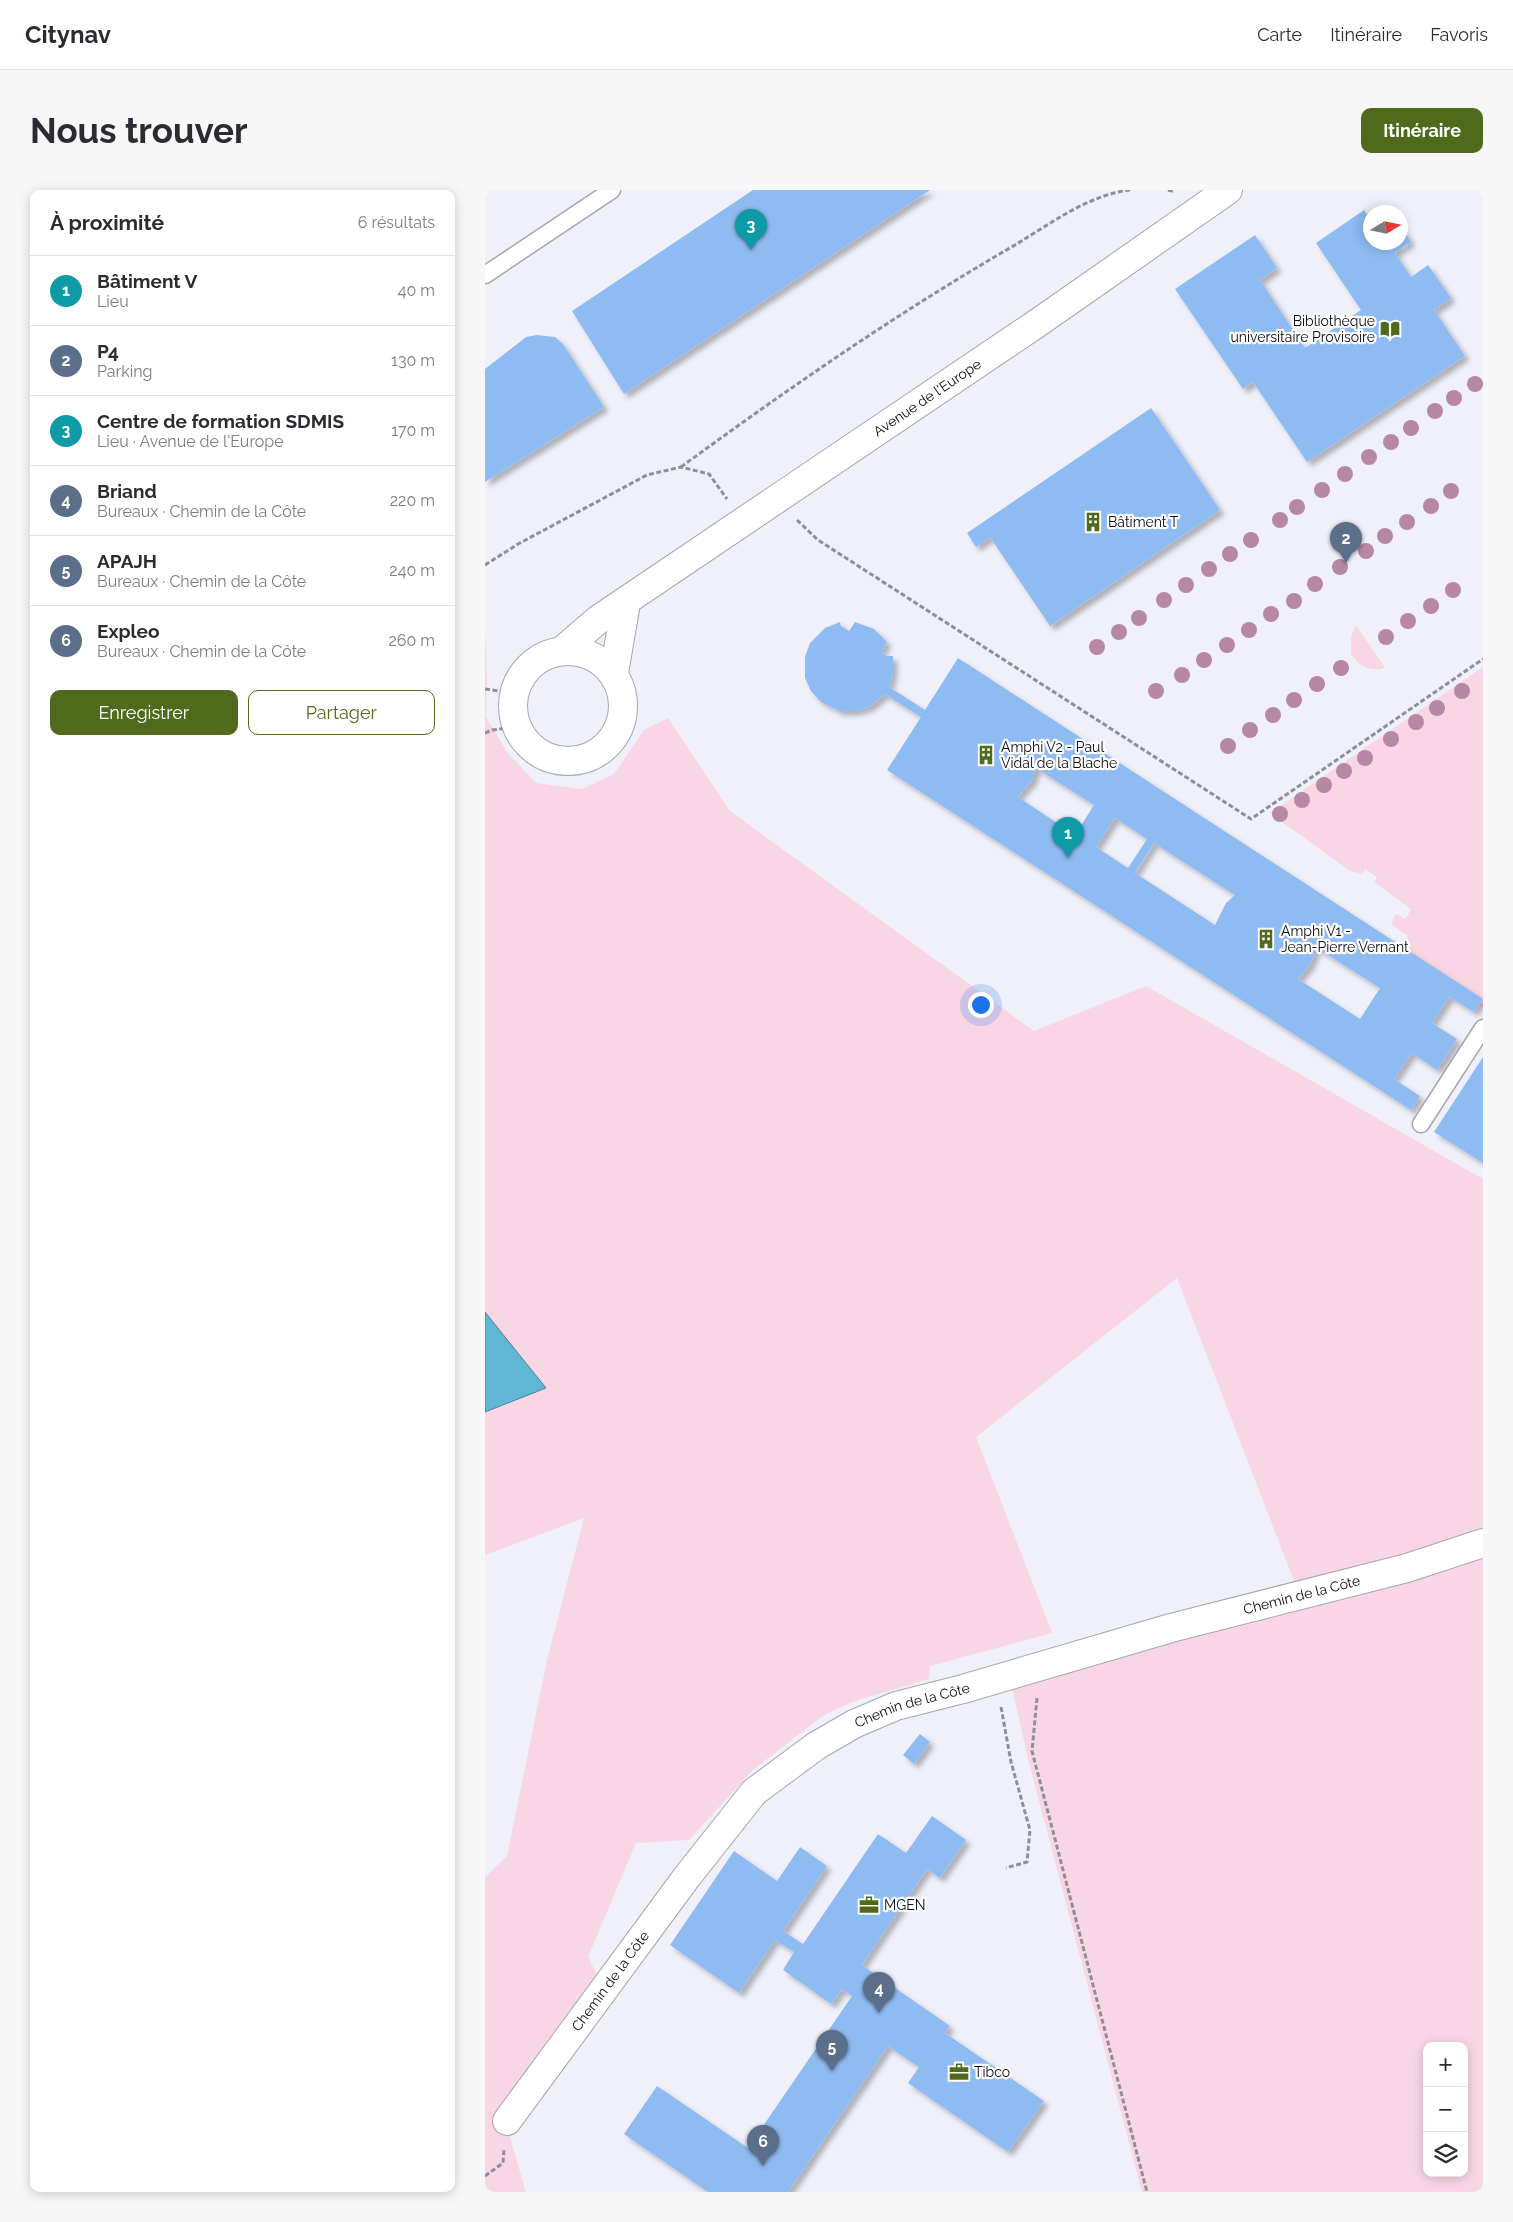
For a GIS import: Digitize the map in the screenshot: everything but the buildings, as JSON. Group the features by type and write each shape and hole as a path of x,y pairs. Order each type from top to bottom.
{"street":[{"name":"Avenue de l'Europe","path":"564,649 599,620 1039,322 1215,193"},
{"path":"614,673 592,655 564,649 529,665 513,693 516,728 533,750 558,761 589,758 614,737 624,705 614,673 625,603"},
{"name":"Chemin de la Côte","path":"507,2122 686,1878 754,1792 816,1746 854,1724 896,1706 995,1680 1171,1628 1407,1568 1483,1544"}],"lane":[{"path":"485,276 612,190"},
{"path":"1421,1124 1483,1028"}],"path":[{"path":"485,565 518,544 647,475 681,467 769,402 942,287 1090,201 1130,190"},
{"path":"681,467 709,474 745,522"},
{"path":"776,499 818,540 1251,820 1483,659"},
{"path":"485,688 513,693"},
{"path":"485,733 492,730 516,728"},
{"path":"1031,1668 1038,1689 1031,1751 1147,2192"},
{"path":"995,1680 1011,1762 1030,1830 1027,1862 1006,1868"}],"shaded area":[{"path":"1356,625 1385,668 1370,669 1358,662 1351,654 1351,637"},
{"path":"485,631 486,717 507,752 536,783 582,789 614,774 644,730 668,718 730,811 1034,1031 1146,986 1483,1179 1483,2192 1142,2192 1029,1763 1009,1675 1299,1594 1177,1278 976,1437 1052,1633 930,1666 929,1679 855,1701 824,1715 753,1770 689,1840 636,1843 588,1957 601,1983 504,2117 526,2192 485,2192 485,1877 507,1856 547,1660 584,1518 485,1555 485,1412 546,1388 485,1312"},
{"path":"1483,667 1483,1008 1402,946 1408,936 1391,924 1396,914 1406,919 1411,909 1374,882 1377,877 1365,869 1362,874 1350,871 1270,813"}],"water":[{"path":"485,1312 546,1388 485,1412"}],"place":[{"name":"Centre de formation SDMIS","path":"751,250"},
{"name":"Bibliothèque universitaire Provisoire","path":"1390,329"},
{"name":"Bâtiment T","path":"1093,522"},
{"name":"P4","path":"1346,563"},
{"name":"Amphi V2 - Paul Vidal de la Blache","path":"986,755"},
{"name":"Bâtiment V","path":"1068,858"},
{"name":"Amphi V1 - Jean-Pierre Vernant","path":"1266,939"},
{"name":"MGEN","path":"869,1905"},
{"name":"Briand","path":"879,2013"},
{"name":"APAJH","path":"832,2071"},
{"name":"Tibco","path":"959,2072"},
{"name":"Expleo","path":"763,2166"}]}
